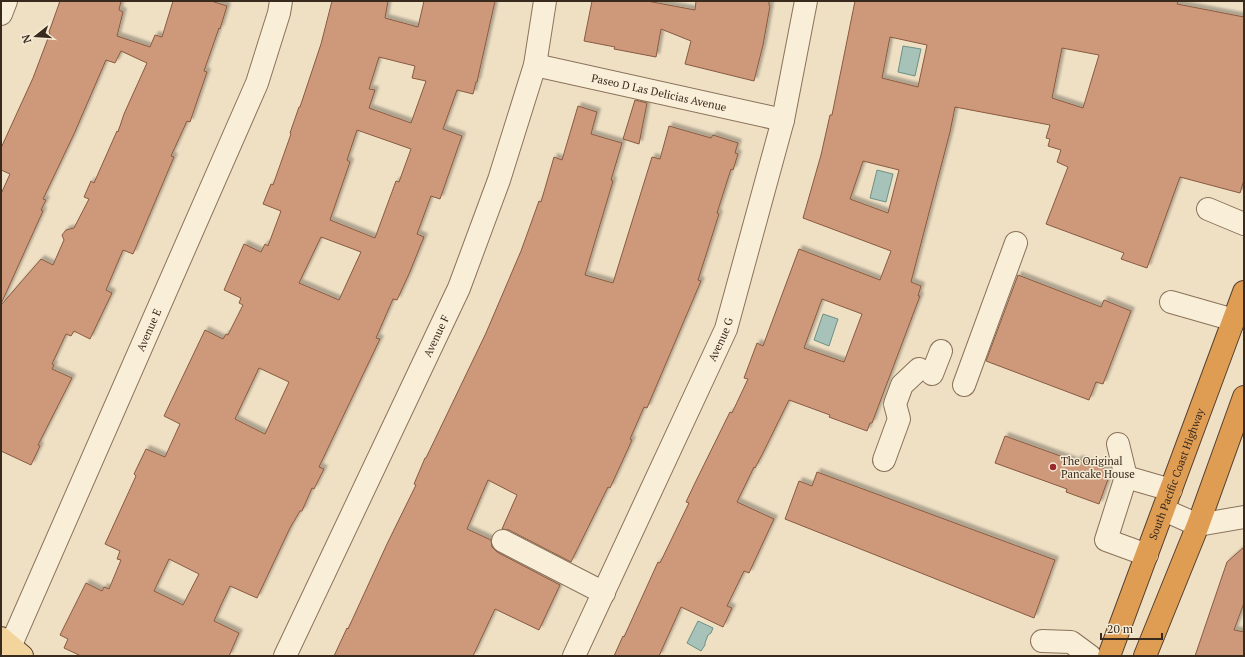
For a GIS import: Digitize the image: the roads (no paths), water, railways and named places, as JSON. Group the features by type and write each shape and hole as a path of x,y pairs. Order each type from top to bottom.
{"highway":[{"name":"South Pacific Coast Highway","path":"1109,656 1244,292"},
{"path":"1145,656 1198,525 1244,397"}],"street":[{"path":"1,14 6,1"},
{"name":"Avenue E","path":"10,649 257,83 279,13 281,1"},
{"name":"Avenue F","path":"285,656 459,288 499,180 535,65 545,1"},
{"name":"Avenue G","path":"577,655 726,328 783,120 806,1"},
{"name":"Paseo D Las Delicias Avenue","path":"535,65 783,120"},
{"path":"1208,209 1244,224"},
{"path":"964,385 1016,243"},
{"path":"1171,302 1234,320"},
{"path":"884,460 900,420 895,404 902,385 925,372 941,351"},
{"path":"1118,444 1126,477 1106,540 1147,555"},
{"path":"1126,477 1171,490"},
{"path":"1164,510 1198,525 1244,517"},
{"path":"503,541 604,593"},
{"path":"1042,641 1071,642 1090,656"}],"water":[{"path":"903,46 921,49 915,76 898,72"},
{"path":"877,170 893,174 886,202 870,198"},
{"path":"823,314 838,319 829,346 814,340"},
{"path":"698,621 713,628 701,651 687,643"}],"place":[{"name":"The Original Pancake House","path":"1053,467"}]}
